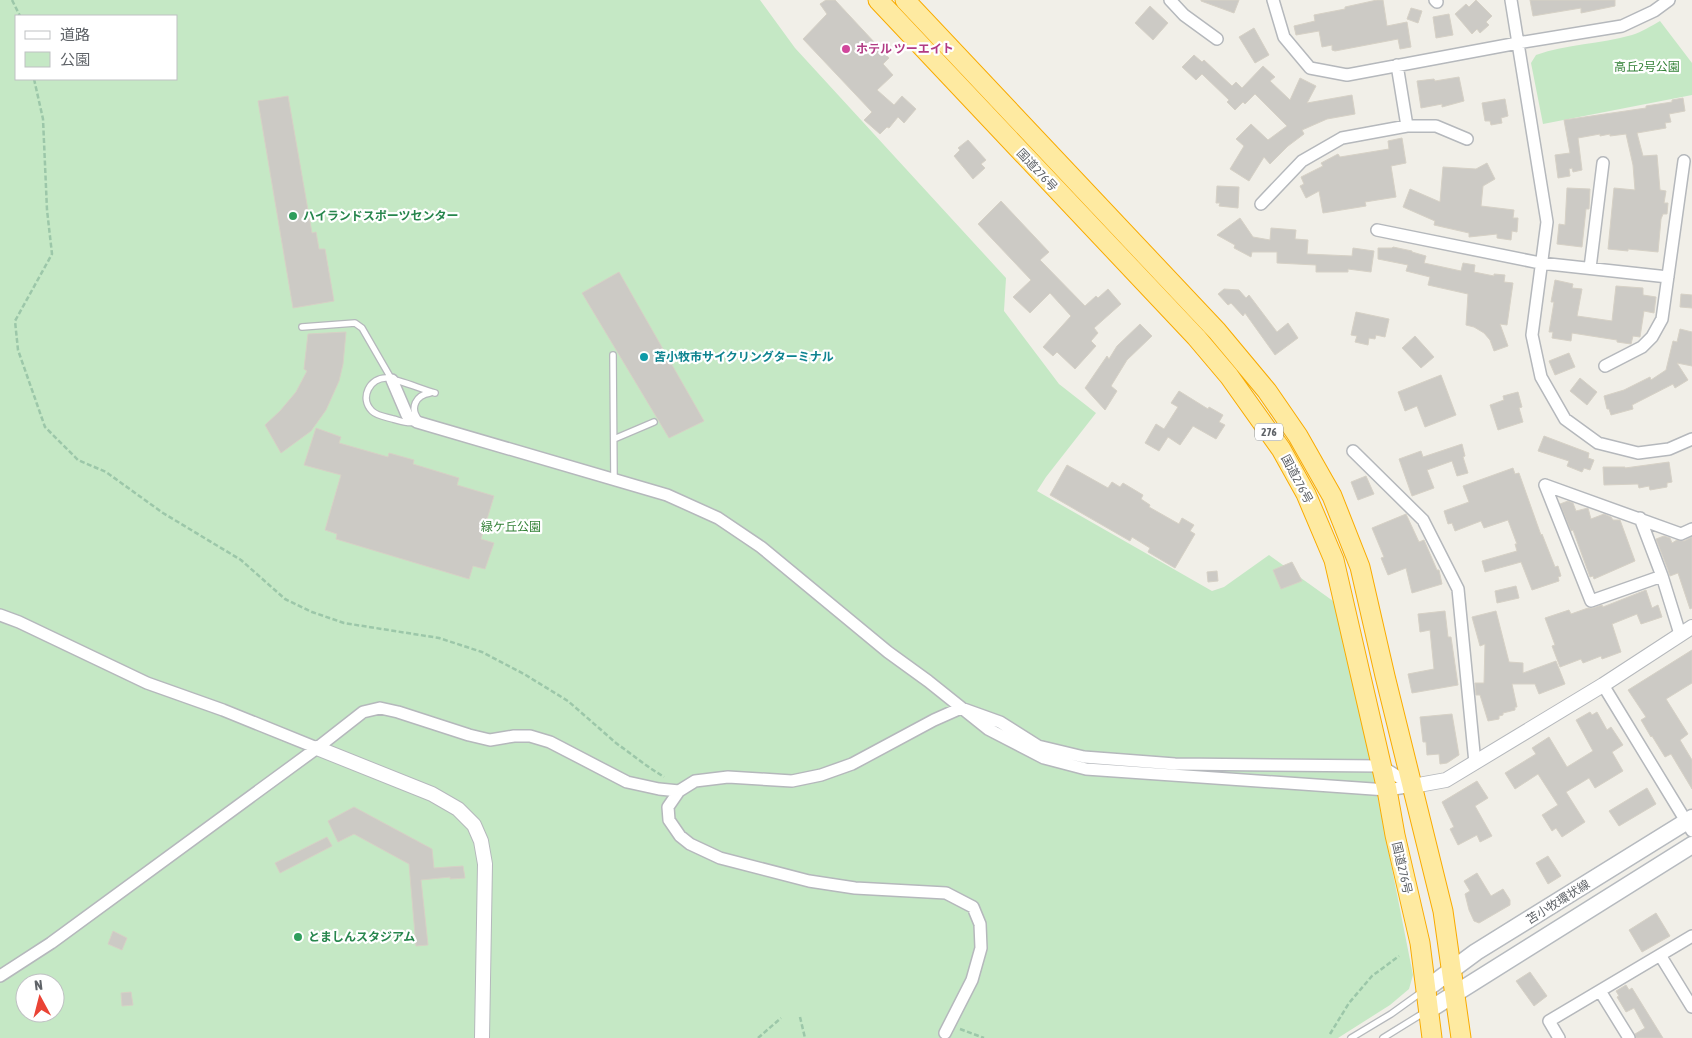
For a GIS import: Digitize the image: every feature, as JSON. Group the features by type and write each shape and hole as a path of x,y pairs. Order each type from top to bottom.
{"highway":[{"name":"国道276号","path":"905,0 1217,331 1267,391 1298,436 1332,496 1360,567 1384,676 1443,911 1461,1038"},
{"name":"国道276号","path":"886,3 1196,337 1229,376 1281,449 1306,494 1334,560 1420,943 1432,1038"}],"main road":[{"name":"苫小牧環状線","path":"1426,989 1476,952 1690,824"},
{"name":"苫小牧環状線","path":"1429,1010 1692,845"}],"street":[{"path":"1170,0 1184,15 1217,39"},
{"path":"1273,0 1284,37 1310,68 1347,75 1518,43 1622,26 1654,11 1669,0"},
{"path":"1511,0 1547,222 1540,263 1532,335 1541,378 1565,419 1598,443 1638,453 1669,450 1692,439"},
{"path":"1397,65 1407,126"},
{"path":"1261,204 1302,161 1342,138 1407,126 1436,126 1467,139"},
{"path":"1604,366 1642,348 1652,337 1662,319 1684,161"},
{"path":"1590,268 1603,163"},
{"path":"1377,230 1540,263 1668,277"},
{"path":"392,380 407,415 421,423 666,495 725,522 761,547 888,652 988,729 1044,758 1086,770 1387,790 1446,780 1603,685 1686,630 1662,576 1640,518"},
{"path":"1353,451 1423,520 1458,588 1475,763"},
{"path":"1662,576 1591,601 1545,485 1681,534 1692,529"},
{"path":"0,615 20,622 147,683 223,710 432,794 458,809 474,826 481,841 485,864 482,1038"},
{"path":"1603,685 1690,824"},
{"path":"0,976 51,943 317,748 363,712 380,708 490,740 514,736 530,736 550,742 627,782 679,791"},
{"path":"947,1029 972,980 981,948 980,924 973,907 946,893 855,888 809,881 720,858 690,844 680,836 669,820 668,807 679,791 695,781 728,777 792,781 821,774 852,764 934,720 961,708 1000,722 1038,746 1084,756 1175,764 1381,766 1413,786"},
{"path":"1559,1038 1549,1021 1692,936"},
{"path":"1660,955 1692,1007"},
{"path":"1600,990 1629,1038"}],"lane":[{"path":"302,328 355,323 362,328 392,380"},
{"path":"613,355 614,480"},
{"path":"380,379 392,380 435,393 424,394 416,401 414,407 416,418 421,423 409,423 378,415 369,407 366,396 371,385 380,379"},
{"path":"614,439 654,422"},
{"path":"1351,1038 1392,1014 1426,989"},
{"path":"1383,1038 1429,1010"}],"path":[{"path":"12,0 20,15"},
{"path":"34,80 43,119 47,210 52,254 15,321 18,350 46,427 78,460 106,472 162,513 240,560 286,599 312,612 344,623 439,638 482,652 524,674 568,701 616,743 666,778 679,791"},
{"path":"1330,1034 1349,1002 1372,976 1399,956"},
{"path":"800,1017 805,1038"},
{"path":"758,1038 781,1018"},
{"path":"947,1029 984,1038"}],"green space":[{"name":"緑ケ丘公園","path":"0,0 760,0 795,48 1006,278 1004,311 1059,384 1096,413 1037,491 1212,591 1224,587 1269,555 1340,606 1413,975 1409,989 1390,1005 1338,1038 0,1038"},
{"name":"高丘2号公園","path":"1660,21 1692,63 1692,95 1543,124 1531,63 1536,55 1632,35"}],"building":[{"name":"ホテル ツーエイト","path":"826,0 835,0 889,58 883,64 893,75 877,90 894,105 902,96 916,109 904,123 898,117 889,128 887,127 880,134 864,120 872,112 803,39 827,14 820,4"},
{"path":"1201,0 1239,0 1234,13"},
{"path":"1383,0 1387,26 1407,22 1411,47 1400,49 1398,39 1335,51 1332,50 1332,45 1322,47 1319,31 1296,35 1294,26 1315,21 1314,15"},
{"path":"1476,0 1492,16 1486,22 1489,25 1480,33 1477,29 1472,34 1455,14 1466,4 1469,7"},
{"path":"1530,0 1615,0 1615,6 1581,13 1581,8 1533,16"},
{"path":"1150,6 1168,23 1153,40 1135,23"},
{"path":"1411,8 1422,11 1418,23 1407,19"},
{"path":"1449,14 1453,35 1436,38 1433,17"},
{"path":"1254,28 1269,55 1255,63 1239,37"},
{"path":"1194,55 1202,62 1204,60 1232,86 1236,82 1242,88 1263,66 1275,77 1270,81 1290,100 1300,78 1316,86 1307,103 1352,95 1355,114 1327,119 1302,130 1304,134 1288,146 1270,164 1264,157 1249,181 1230,169 1244,146 1236,139 1251,124 1268,140 1287,126 1255,94 1245,104 1243,102 1235,110 1227,102 1229,100 1202,74 1196,80 1182,67"},
{"path":"1459,77 1464,101 1442,107 1442,104 1421,108 1417,81 1434,79 1435,81"},
{"name":"ハイランドスポーツセンター","path":"288,96 312,233 316,232 319,249 325,249 334,301 293,308 258,101"},
{"path":"1683,98 1685,111 1669,114 1671,122 1665,123 1666,128 1637,133 1643,156 1657,155 1660,190 1666,191 1664,203 1668,203 1667,214 1663,214 1661,219 1658,252 1608,249 1614,188 1635,190 1633,165 1626,134 1600,136 1600,134 1578,138 1582,170 1573,172 1572,168 1569,169 1570,176 1558,178 1555,155 1570,153 1564,120 1646,108 1646,106 1672,102 1672,100"},
{"path":"1505,99 1508,116 1501,118 1502,123 1491,125 1490,121 1485,121 1482,103"},
{"path":"1402,138 1406,163 1391,166 1396,197 1365,202 1366,206 1323,213 1319,191 1306,198 1300,186 1304,184 1301,177 1323,166 1321,163 1338,154 1340,157 1389,149 1388,141"},
{"path":"968,140 986,160 981,164 985,168 973,179 954,156 960,150 958,148"},
{"path":"1487,163 1495,179 1483,186 1481,206 1514,210 1513,218 1518,218 1517,232 1512,231 1511,240 1497,238 1497,234 1469,237 1469,233 1434,225 1435,221 1403,207 1410,189 1440,202 1443,167 1476,169"},
{"path":"1217,186 1239,187 1238,208 1219,206 1220,203 1216,203"},
{"path":"1567,188 1590,189 1589,209 1586,209 1582,247 1557,244 1559,224 1565,225"},
{"path":"1001,201 1049,252 1040,260 1085,306 1096,296 1098,298 1108,289 1121,304 1094,328 1098,333 1091,341 1096,346 1075,369 1057,352 1053,356 1043,347 1071,316 1050,293 1030,313 1013,297 1031,280 978,224"},
{"path":"1240,218 1253,237 1270,240 1271,228 1296,230 1295,239 1308,240 1307,254 1352,256 1353,248 1374,251 1371,272 1348,269 1348,272 1316,272 1316,265 1277,263 1277,252 1252,252 1251,257 1234,248 1235,245 1217,235"},
{"path":"1393,247 1426,256 1424,263 1461,271 1463,263 1475,265 1474,272 1494,276 1494,274 1505,275 1504,282 1513,283 1507,325 1500,324 1508,346 1494,351 1490,340 1484,333 1466,325 1468,294 1428,285 1430,277 1406,271 1408,265 1378,259 1378,248"},
{"name":"苫小牧市サイクリングターミナル","path":"619,272 704,421 669,438 582,293"},
{"path":"1555,280 1573,284 1572,288 1582,289 1577,316 1612,321 1616,286 1643,288 1643,295 1656,297 1654,313 1644,311 1640,337 1633,336 1631,344 1572,333 1571,341 1552,338 1553,332 1549,332 1554,302 1551,302"},
{"path":"1224,289 1239,290 1246,298 1249,295 1277,332 1288,323 1298,338 1275,355 1245,313 1243,316 1231,303 1228,305 1218,294"},
{"path":"1681,294 1692,295 1692,308 1680,307"},
{"path":"1356,312 1389,319 1385,337 1376,335 1375,339 1369,338 1368,345 1355,342 1357,336 1351,335"},
{"path":"1140,324 1152,336 1127,360 1111,386 1117,391 1105,410 1085,388 1107,356 1109,359 1117,346"},
{"path":"1680,329 1692,332 1692,366 1677,363 1688,380 1675,388 1673,384 1632,405 1633,409 1611,415 1609,409 1607,409 1604,396 1624,390 1650,377 1651,380 1666,370 1673,341 1677,342"},
{"path":"346,332 343,364 339,381 326,410 311,431 281,453 265,425 296,392 307,371 304,369 308,334"},
{"path":"1415,336 1434,357 1421,368 1402,348"},
{"path":"1569,353 1575,367 1555,375 1549,361"},
{"path":"1441,375 1456,415 1425,427 1417,406 1405,411 1398,392"},
{"path":"1580,378 1597,392 1587,405 1570,391"},
{"path":"1179,391 1208,409 1209,407 1223,415 1219,422 1225,425 1216,439 1193,426 1180,445 1168,437 1159,451 1145,443 1156,424 1164,429 1178,407 1171,403"},
{"path":"1518,392 1522,407 1519,408 1523,422 1498,430 1490,405 1504,400 1503,396"},
{"path":"316,428 341,437 339,443 388,457 389,453 414,460 413,464 459,478 457,485 494,496 481,539 494,543 485,569 473,566 469,579 336,539 337,534 325,530 341,475 304,465"},
{"path":"1544,436 1589,453 1588,458 1594,460 1590,470 1584,468 1582,472 1567,466 1569,461 1538,451"},
{"path":"1462,444 1465,456 1463,457 1468,473 1457,476 1452,461 1427,470 1434,488 1412,496 1399,459 1421,451 1423,457"},
{"path":"1669,462 1672,482 1667,483 1667,487 1650,490 1649,486 1639,488 1638,484 1604,485 1603,467 1625,468"},
{"path":"1067,465 1108,488 1112,482 1120,487 1123,483 1143,495 1141,499 1150,505 1149,507 1179,524 1182,518 1194,525 1190,531 1195,534 1175,568 1148,552 1150,548 1132,537 1130,541 1050,495"},
{"path":"1513,468 1515,474 1519,473 1541,535 1555,567 1558,566 1561,576 1558,577 1559,581 1532,590 1521,562 1485,572 1482,561 1517,551 1515,544 1517,544 1508,520 1484,528 1481,521 1455,531 1452,523 1448,524 1444,511 1469,502 1463,486"},
{"path":"1366,476 1374,494 1358,500 1351,482"},
{"path":"1568,501 1573,503 1576,511 1588,508 1591,519 1604,514 1613,520 1620,520 1635,561 1594,579 1593,576 1590,577 1573,530 1571,531 1560,504"},
{"path":"1406,514 1419,542 1424,540 1437,570 1439,570 1442,584 1412,593 1406,568 1388,575 1381,558 1384,557 1372,528"},
{"path":"1664,536 1670,538 1672,543 1677,540 1684,541 1692,537 1692,608 1690,609 1678,573 1670,576 1656,539"},
{"path":"1292,562 1302,581 1281,589 1273,570"},
{"path":"1217,571 1218,581 1208,582 1207,572"},
{"path":"1516,586 1519,598 1497,603 1495,591"},
{"path":"1646,590 1652,608 1658,605 1662,617 1641,624 1637,614 1612,624 1621,652 1602,659 1601,656 1583,663 1581,659 1560,667 1552,646 1555,645 1545,618 1569,610 1571,614 1588,608 1602,605 1603,607"},
{"path":"1445,611 1448,637 1451,637 1458,685 1412,693 1408,674 1434,669 1430,630 1420,632 1418,614"},
{"path":"1496,611 1509,662 1523,663 1523,673 1556,661 1565,684 1539,694 1535,684 1512,684 1517,707 1515,707 1515,710 1503,713 1503,715 1499,716 1499,719 1488,721 1480,695 1476,695 1475,683 1484,683 1485,644 1480,646 1472,617"},
{"path":"1692,650 1692,683 1666,699 1688,734 1680,740 1692,760 1692,789 1671,754 1665,757 1651,737 1641,720 1646,717 1628,690"},
{"path":"1590,712 1592,715 1597,712 1607,730 1611,727 1623,745 1612,752 1623,771 1595,788 1589,778 1566,792 1585,822 1562,837 1556,828 1552,831 1542,815 1558,805 1538,774 1515,789 1505,773 1536,754 1532,748 1549,737 1567,767 1593,751 1576,720"},
{"path":"1452,714 1459,755 1447,763 1440,764 1439,754 1427,755 1426,742 1423,742 1420,717"},
{"path":"1477,781 1488,798 1475,806 1492,836 1480,842 1477,835 1458,845 1450,829 1454,827 1442,802"},
{"path":"1647,788 1656,804 1619,826 1609,811"},
{"path":"354,807 432,849 434,868 463,866 465,878 450,879 450,877 421,880 428,945 416,946 409,864 354,834 338,842 328,821"},
{"path":"327,837 332,846 280,873 275,863"},
{"path":"1548,856 1561,876 1548,884 1536,863"},
{"path":"1477,873 1491,896 1503,889 1510,900 1510,905 1479,923 1474,921 1469,910 1465,894 1470,891 1464,881"},
{"path":"1656,913 1670,936 1642,952 1629,930"},
{"path":"113,931 127,938 122,950 108,944"},
{"path":"1530,972 1547,996 1534,1006 1516,981"},
{"path":"1626,985 1629,990 1632,988 1663,1038 1636,1038 1635,1034 1645,1028 1634,1008 1626,1012 1617,997 1619,996 1616,991"},
{"path":"131,992 133,1005 122,1006 121,993"}],"place":[{"name":"ホテル ツーエイト","path":"846,49"},
{"name":"ハイランドスポーツセンター","path":"293,216"},
{"name":"苫小牧市サイクリングターミナル","path":"644,357"},
{"name":"とましんスタジアム","path":"298,937"}]}
